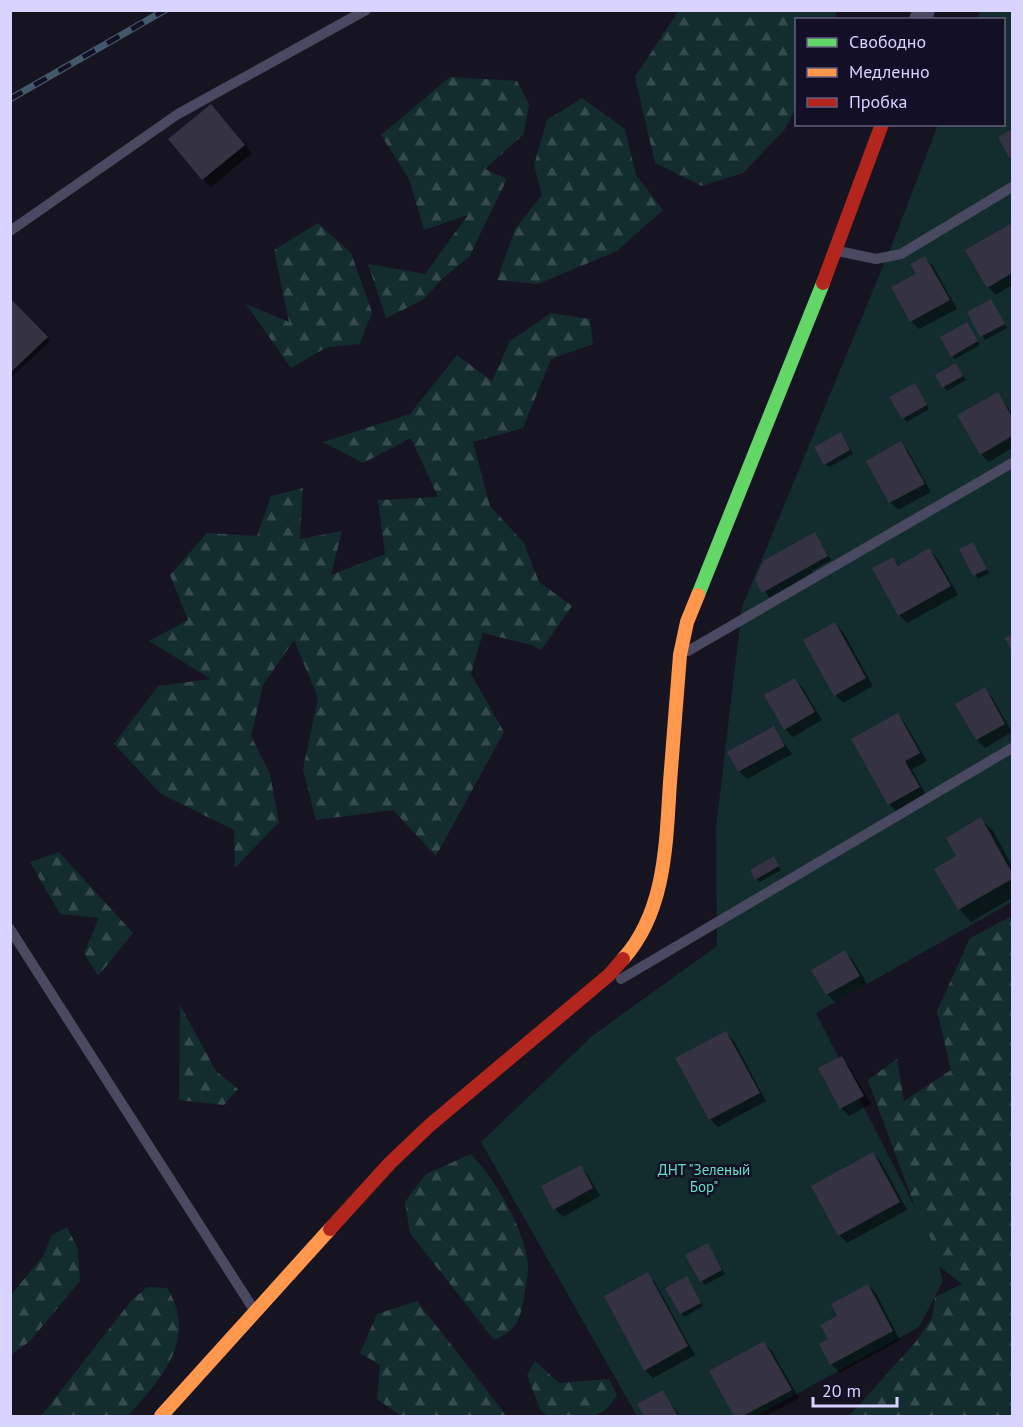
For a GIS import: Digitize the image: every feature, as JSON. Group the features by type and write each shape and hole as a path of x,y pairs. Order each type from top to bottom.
{"street":[{"path":"161,1416 398,1155 469,1091 566,1011 626,958 637,944 654,907 667,837 680,655 687,621 836,250 881,126"}],"lane":[{"path":"10,231 178,114 366,10"},
{"path":"836,250 876,260 901,254 1012,187"},
{"path":"680,655 1012,463"},
{"path":"566,1011 1012,748"},
{"path":"10,929 254,1311"}],"green space":[{"path":"679,10 837,11 834,18 795,18 795,110 785,129 743,173 702,186 655,163 635,77"},
{"name":"ДНТ \"Зеленый Бор\"","path":"981,11 1012,11 1012,902 816,1013 933,1243 943,1281 919,1327 756,1416 637,1416 481,1142 592,1036 717,946 716,828 742,607 893,242 938,126 1005,126 1005,18 978,18"},
{"path":"450,77 517,81 529,104 524,134 485,169 507,179 469,257 443,278 423,300 386,318 368,264 425,274 468,215 424,230 409,179 381,135"},
{"path":"582,98 625,129 636,175 663,210 617,251 538,284 497,280 515,229 542,195 534,165 547,120"},
{"path":"318,223 351,253 372,312 360,344 327,347 291,368 246,304 289,322 274,250"},
{"path":"551,313 590,319 593,344 551,359 523,428 473,442 490,506 524,543 539,582 572,606 541,650 531,645 483,633 471,674 504,732 436,856 393,810 316,820 303,769 318,698 294,640 263,685 251,736 270,774 279,822 235,868 234,830 161,794 114,744 158,686 211,679 149,641 188,620 170,575 207,533 257,536 271,496 303,488 300,539 342,531 331,575 385,554 378,500 438,497 411,438 363,463 323,442 410,414 457,355 492,381 510,341"},
{"path":"59,852 133,933 98,976 84,953 99,918 60,914 30,862"},
{"path":"1012,916 1012,1416 849,1416 914,1344 932,1318 935,1297 962,1284 936,1264 868,1080 897,1059 904,1101 951,1070 937,1011 970,938"},
{"path":"180,1005 216,1071 238,1089 224,1105 179,1100"},
{"path":"471,1154 490,1177 515,1221 526,1251 528,1265 519,1318 513,1328 494,1340 410,1233 405,1202 426,1174"},
{"path":"67,1227 78,1249 80,1281 30,1341 11,1355 11,1295 43,1256 52,1235"},
{"path":"147,1287 167,1288 176,1307 179,1324 172,1357 153,1387 128,1416 41,1416 131,1301"},
{"path":"417,1301 507,1416 401,1416 377,1399 380,1365 360,1353 377,1314"},
{"path":"535,1361 559,1383 609,1379 617,1395 607,1409 594,1416 549,1416 541,1411 527,1375"}],"building":[{"path":"211,104 245,145 202,180 168,139"},
{"path":"1012,129 1012,156 1009,158 998,137"},
{"path":"1012,223 1012,273 987,288 965,250"},
{"path":"925,256 950,300 910,322 891,287 916,274 910,264"},
{"path":"10,298 48,337 10,373"},
{"path":"991,299 1005,324 980,337 967,312"},
{"path":"967,322 978,341 951,357 940,337"},
{"path":"956,363 963,376 942,388 935,375"},
{"path":"915,383 927,405 902,419 889,397"},
{"path":"998,392 1012,417 1012,436 980,455 957,415"},
{"path":"841,432 850,450 824,465 814,447"},
{"path":"901,441 925,484 889,503 866,461"},
{"path":"815,532 828,556 762,593 755,580 763,561"},
{"path":"973,542 987,569 973,576 959,549"},
{"path":"929,548 951,586 898,616 872,568 893,557 898,566"},
{"path":"835,622 866,678 834,696 803,640"},
{"path":"1012,634 1012,652 1005,638"},
{"path":"795,678 815,712 784,730 764,695"},
{"path":"985,687 1005,724 976,740 955,704"},
{"path":"898,713 920,753 905,761 920,787 888,805 851,739"},
{"path":"774,726 785,746 738,772 727,752"},
{"path":"981,817 1012,873 1012,879 958,910 934,869 956,856 946,838"},
{"path":"774,856 779,866 755,880 750,870"},
{"path":"845,950 860,976 826,995 811,970"},
{"path":"726,1031 760,1093 709,1120 675,1058"},
{"path":"842,1056 864,1096 840,1109 818,1068"},
{"path":"873,1152 900,1202 838,1236 811,1186"},
{"path":"581,1165 593,1188 553,1210 541,1186"},
{"path":"708,1243 722,1270 700,1282 685,1255"},
{"path":"648,1272 688,1346 644,1371 604,1296"},
{"path":"687,1276 701,1303 680,1314 665,1288"},
{"path":"868,1284 893,1331 830,1365 819,1344 828,1339 820,1325 837,1316 831,1304"},
{"path":"764,1341 792,1390 743,1416 734,1416 709,1371"},
{"path":"663,1390 678,1416 644,1416 637,1404"}],"railway":[{"path":"10,99 165,10"}],"traffic: fast":[{"path":"698,595 823,283"}],"traffic: slow":[{"path":"623,959 648,920 661,875 667,829 680,655 687,622 698,595"},
{"path":"161,1416 330,1229"}],"traffic: jam":[{"path":"823,283 881,126"},
{"path":"330,1229 390,1163 430,1125 609,975 623,959"}]}
